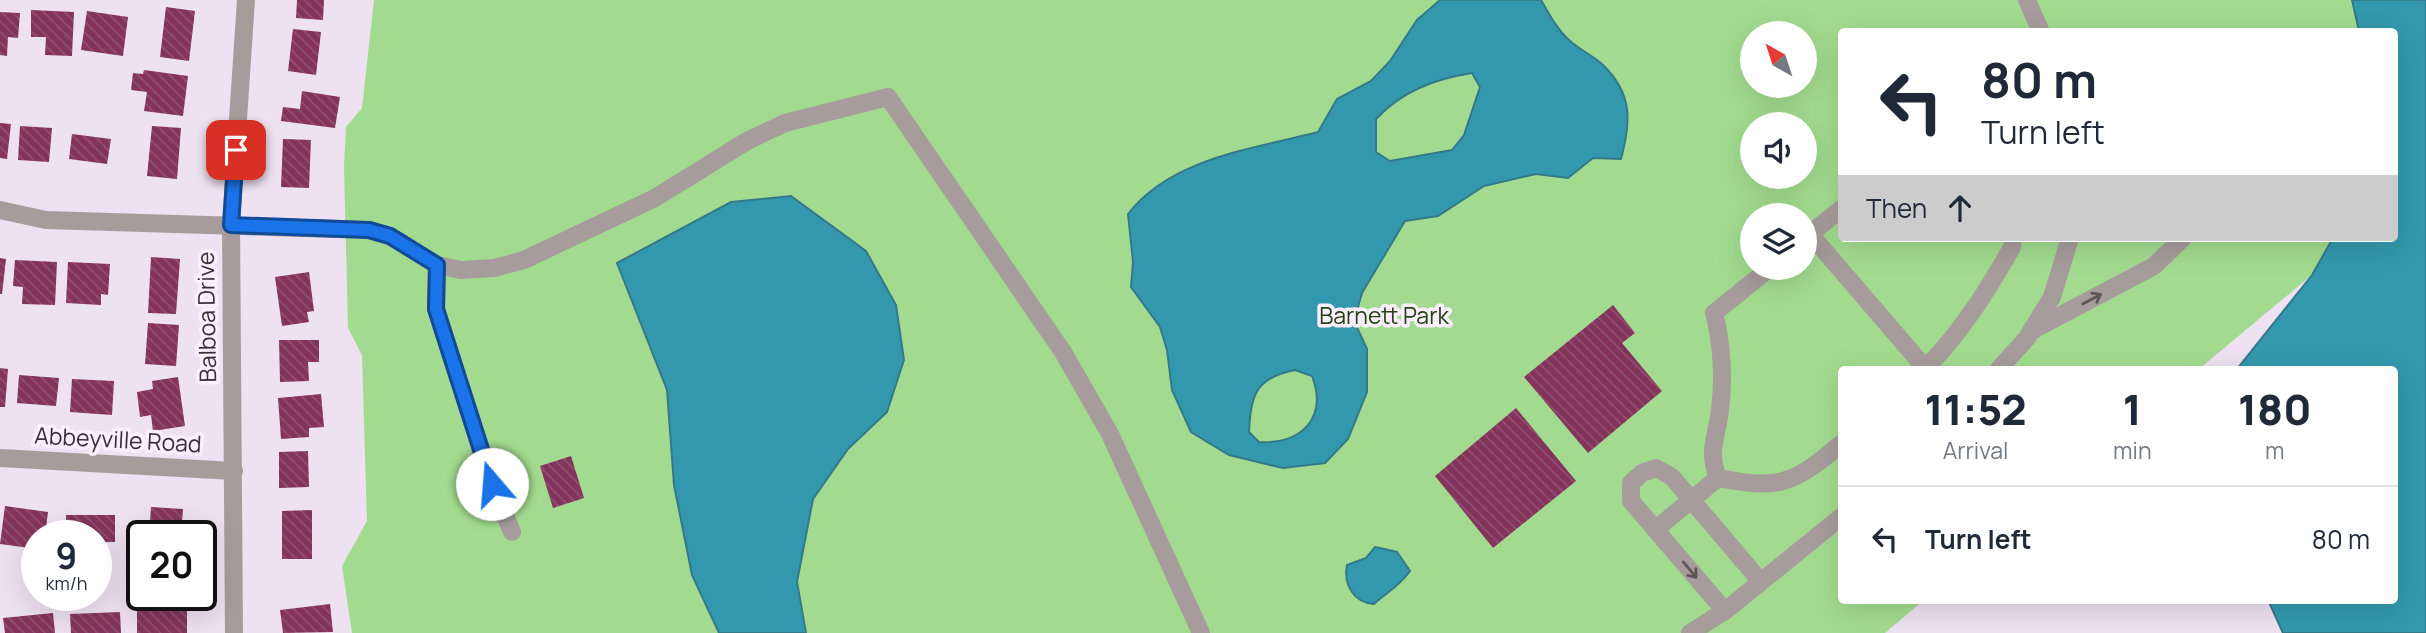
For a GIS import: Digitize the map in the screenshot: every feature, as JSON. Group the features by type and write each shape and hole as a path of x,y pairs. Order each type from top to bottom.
{"street":[{"name":"Balboa Drive","path":"234,633 231,225 246,0"},
{"path":"2027,0 2039,28"},
{"path":"0,210 46,220 369,230 390,236 437,265 461,270 494,268 524,260 655,198 785,123 888,97 1063,352 1110,434 1202,633"},
{"path":"1817,228 1838,211"},
{"path":"1929,366 1984,297 2013,242"},
{"path":"2002,366 2031,331 2052,297 2069,242"},
{"path":"2031,331 2154,266 2179,242"},
{"path":"1817,247 1923,366"},
{"path":"437,265 436,309 492,484 512,531"},
{"path":"1718,478 1711,455 1721,408 1721,353 1714,313 1755,280"},
{"path":"1718,478 1749,484 1784,483 1808,471 1838,446"},
{"name":"Abbeyville Road","path":"0,458 234,471"},
{"path":"1725,611 1631,501 1631,483 1642,472 1656,468 1672,477 1761,582"},
{"path":"1656,529 1718,478"},
{"path":"1690,633 1725,611 1838,519"}],"green space":[{"name":"Barnett Park","path":"374,0 2426,0 2398,28 1838,28 1838,242 2351,242 2203,366 1838,366 1838,604 1919,604 1885,633 352,633 342,566 367,521 362,355 348,328 344,166 346,127 362,108"}],"water":[{"path":"1440,0 1541,0 1565,36 1603,65 1620,87 1625,98 1628,121 1621,159 1593,158 1568,178 1536,174 1484,186 1438,216 1405,221 1362,293 1354,321 1367,349 1367,392 1348,439 1325,463 1283,468 1229,455 1191,432 1172,390 1167,350 1160,327 1131,287 1133,262 1128,214 1146,195 1190,168 1215,158 1318,132 1337,99 1371,81 1390,61 1417,20","holes":["1472,73 1480,87 1464,135 1452,150 1390,161 1376,152 1376,119 1386,109 1420,88","1295,370 1312,376 1316,391 1313,416 1298,434 1274,442 1259,442 1249,432 1254,398 1263,383 1282,373"]},
{"path":"2352,0 2426,0 2426,633 2283,633 2270,604 2398,604 2398,366 2239,366 2312,275 2331,242 2398,242 2398,28 2358,28"},
{"path":"791,196 866,251 896,305 904,360 887,412 848,449 813,499 797,582 806,633 719,633 692,575 674,485 667,390 617,263 731,202"},
{"path":"1375,547 1397,552 1410,571 1374,604 1361,600 1351,591 1346,572 1347,565 1366,558"}],"building":[{"path":"297,0 324,0 323,20 296,18"},
{"path":"166,7 195,11 189,61 160,57"},
{"path":"31,10 74,12 72,56 45,55 46,37 31,37"},
{"path":"87,11 128,17 123,56 81,50"},
{"path":"0,12 20,13 18,38 8,37 7,56 0,55"},
{"path":"293,29 321,32 316,75 288,71"},
{"path":"144,70 188,76 183,116 144,111 147,92 131,90 133,73 143,74"},
{"path":"302,91 340,97 335,128 281,121 283,107 300,109"},
{"path":"0,123 11,124 7,159 0,158"},
{"path":"20,126 52,128 49,162 18,160"},
{"path":"152,126 181,128 177,179 147,176"},
{"path":"72,134 111,139 107,164 69,159"},
{"path":"283,139 311,140 309,188 281,187"},
{"path":"151,257 180,259 176,314 148,313"},
{"path":"0,258 6,259 2,294 0,294"},
{"path":"15,260 57,262 55,305 22,304 23,287 13,286"},
{"path":"68,262 110,264 108,295 101,294 101,305 66,303"},
{"path":"309,272 314,311 307,312 309,322 282,326 275,277"},
{"path":"1613,305 1635,333 1622,343 1662,391 1588,453 1524,377"},
{"path":"148,323 179,325 176,366 145,364"},
{"path":"279,340 319,340 319,362 308,362 309,381 280,382"},
{"path":"0,368 8,369 5,407 0,407"},
{"path":"19,375 59,378 56,406 17,403"},
{"path":"178,377 185,426 153,431 151,415 140,417 137,392 153,389 152,381"},
{"path":"72,379 114,381 112,415 70,412"},
{"path":"321,394 324,427 309,428 309,437 281,439 278,398"},
{"path":"1516,408 1576,481 1493,548 1435,476"},
{"path":"308,451 309,487 279,488 279,452"},
{"path":"571,456 584,498 553,508 540,466"},
{"path":"5,506 48,512 47,520 21,520 21,547 0,544"},
{"path":"151,507 183,509 182,520 150,520"},
{"path":"312,510 312,559 282,559 282,511"},
{"path":"66,515 115,515 115,542 112,542 112,520 66,520"},
{"path":"330,604 333,632 283,633 280,610"},
{"path":"137,611 187,611 187,633 137,633"},
{"path":"120,612 121,633 71,633 70,614"},
{"path":"53,613 55,633 5,633 3,618"}],"route":[{"path":"236,150 231,225 369,230 390,236 437,265 436,309 492,484"}]}
